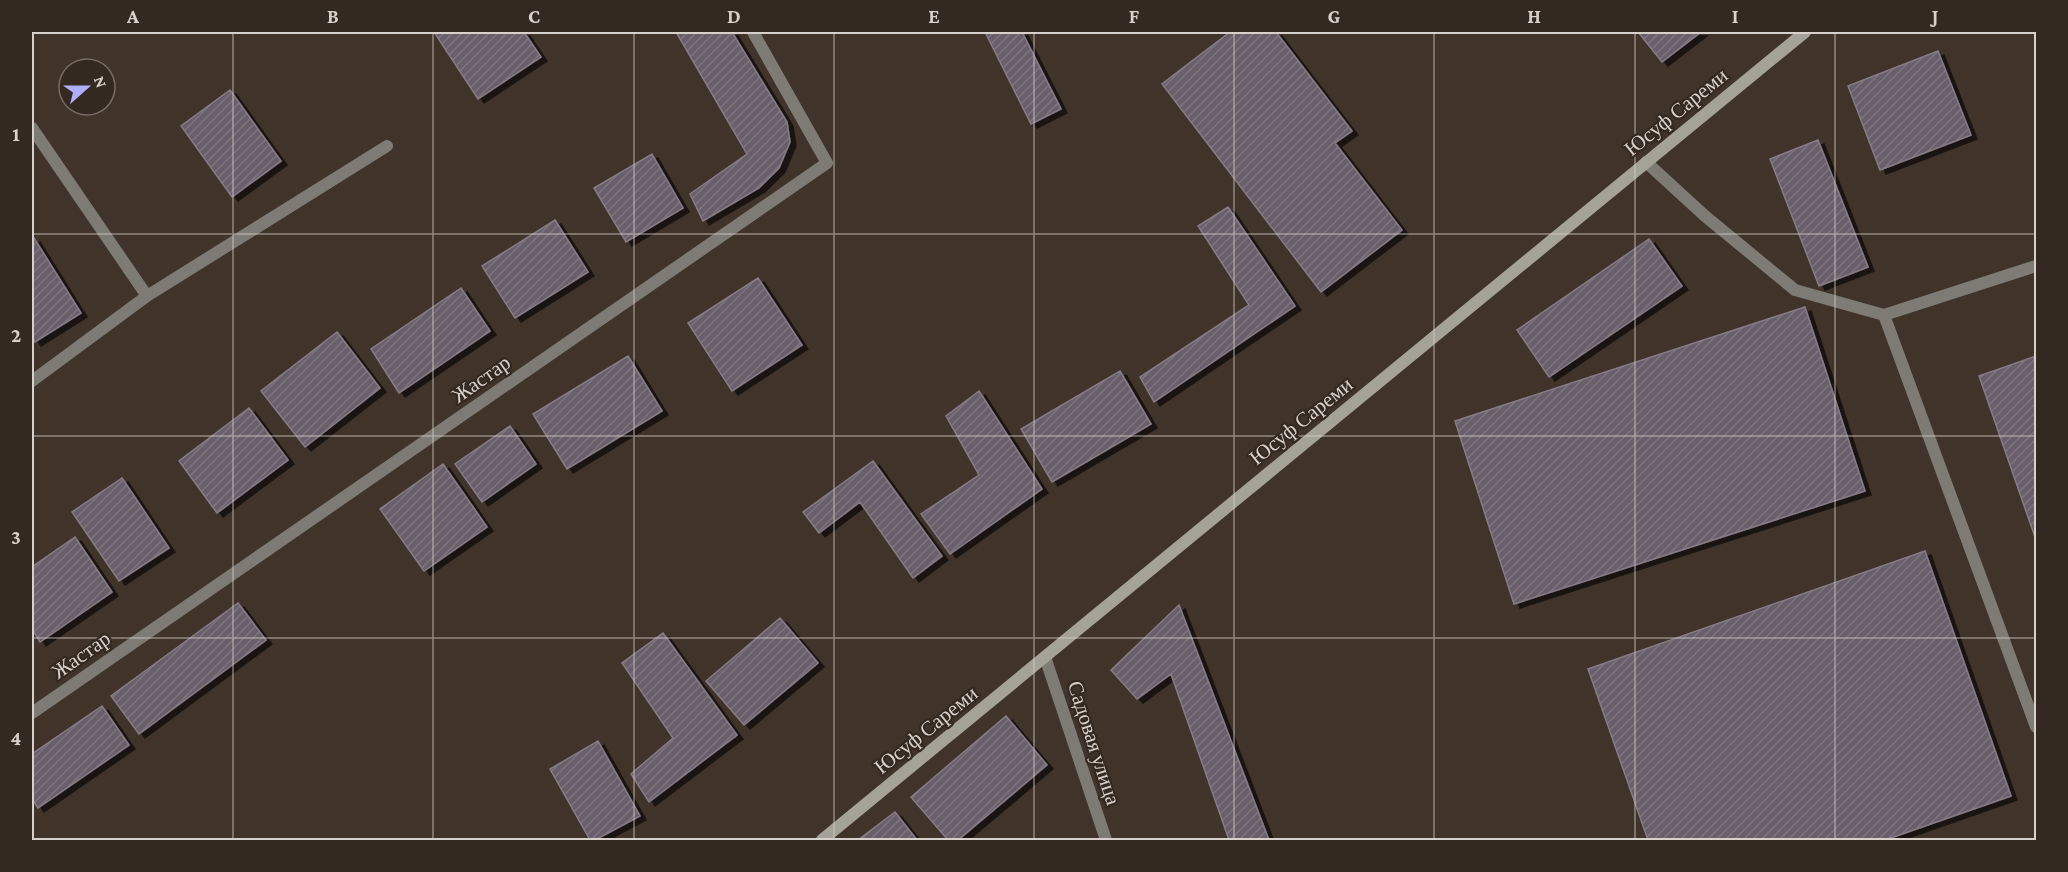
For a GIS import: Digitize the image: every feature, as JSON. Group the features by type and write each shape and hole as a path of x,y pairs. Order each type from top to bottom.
{"main road":[{"name":"Юсуф Сареми","path":"822,840 1805,32"}],"street":[{"name":"Жастар","path":"32,713 827,163 753,32"},
{"path":"32,128 147,296"},
{"path":"32,381 147,296 387,146"},
{"path":"1646,162 1705,216 1795,290 1884,315 2037,266"},
{"path":"1884,315 2037,727"},
{"name":"Садовая улица","path":"1045,657 1106,840"}],"building":[{"path":"434,32 524,32 541,57 478,99"},
{"path":"676,32 732,32 787,122 790,142 779,168 759,188 703,221 690,194 747,154"},
{"path":"1022,32 1061,109 1031,124 986,34"},
{"path":"1230,32 1276,32 1352,131 1335,143 1402,230 1321,292 1162,84"},
{"path":"1638,32 1701,32 1662,62"},
{"path":"1938,51 1971,135 1880,170 1848,86"},
{"path":"230,90 281,161 232,197 181,126"},
{"path":"1818,140 1868,267 1819,286 1770,159"},
{"path":"652,154 683,208 626,242 594,188"},
{"path":"1228,207 1295,306 1154,402 1140,377 1249,305 1198,226"},
{"path":"555,220 588,272 515,318 482,266"},
{"path":"34,238 81,313 35,342 32,337 32,240"},
{"path":"1649,239 1682,286 1549,377 1517,330"},
{"path":"758,278 802,345 732,391 688,323"},
{"path":"461,288 490,331 399,393 371,349"},
{"path":"1805,307 1865,491 1514,604 1455,421"},
{"path":"337,332 380,388 305,447 261,391"},
{"path":"628,356 662,411 567,469 533,414"},
{"path":"2036,356 2036,540 1979,376"},
{"path":"1120,371 1151,424 1052,482 1021,429"},
{"path":"979,391 1042,489 950,554 921,514 979,475 946,416"},
{"path":"249,408 288,460 217,513 179,461"},
{"path":"510,426 536,464 482,502 455,464"},
{"path":"873,461 942,556 913,578 860,502 819,533 803,512"},
{"path":"443,464 487,527 424,571 380,509"},
{"path":"122,478 169,548 119,581 72,512"},
{"path":"75,537 112,592 40,642 32,629 32,567"},
{"path":"1925,551 2011,796 1885,840 1648,840 1588,669"},
{"path":"238,603 266,640 139,734 111,696"},
{"path":"1179,605 1269,840 1229,840 1171,674 1137,699 1111,670"},
{"path":"780,618 818,663 744,725 706,681"},
{"path":"663,633 737,735 649,802 631,774 673,738 622,663"},
{"path":"102,706 129,745 38,808 32,799 32,754"},
{"path":"1006,716 1047,765 958,840 948,840 911,797"},
{"path":"598,741 640,816 595,840 590,840 550,769"},
{"path":"895,812 917,840 858,840"}]}
